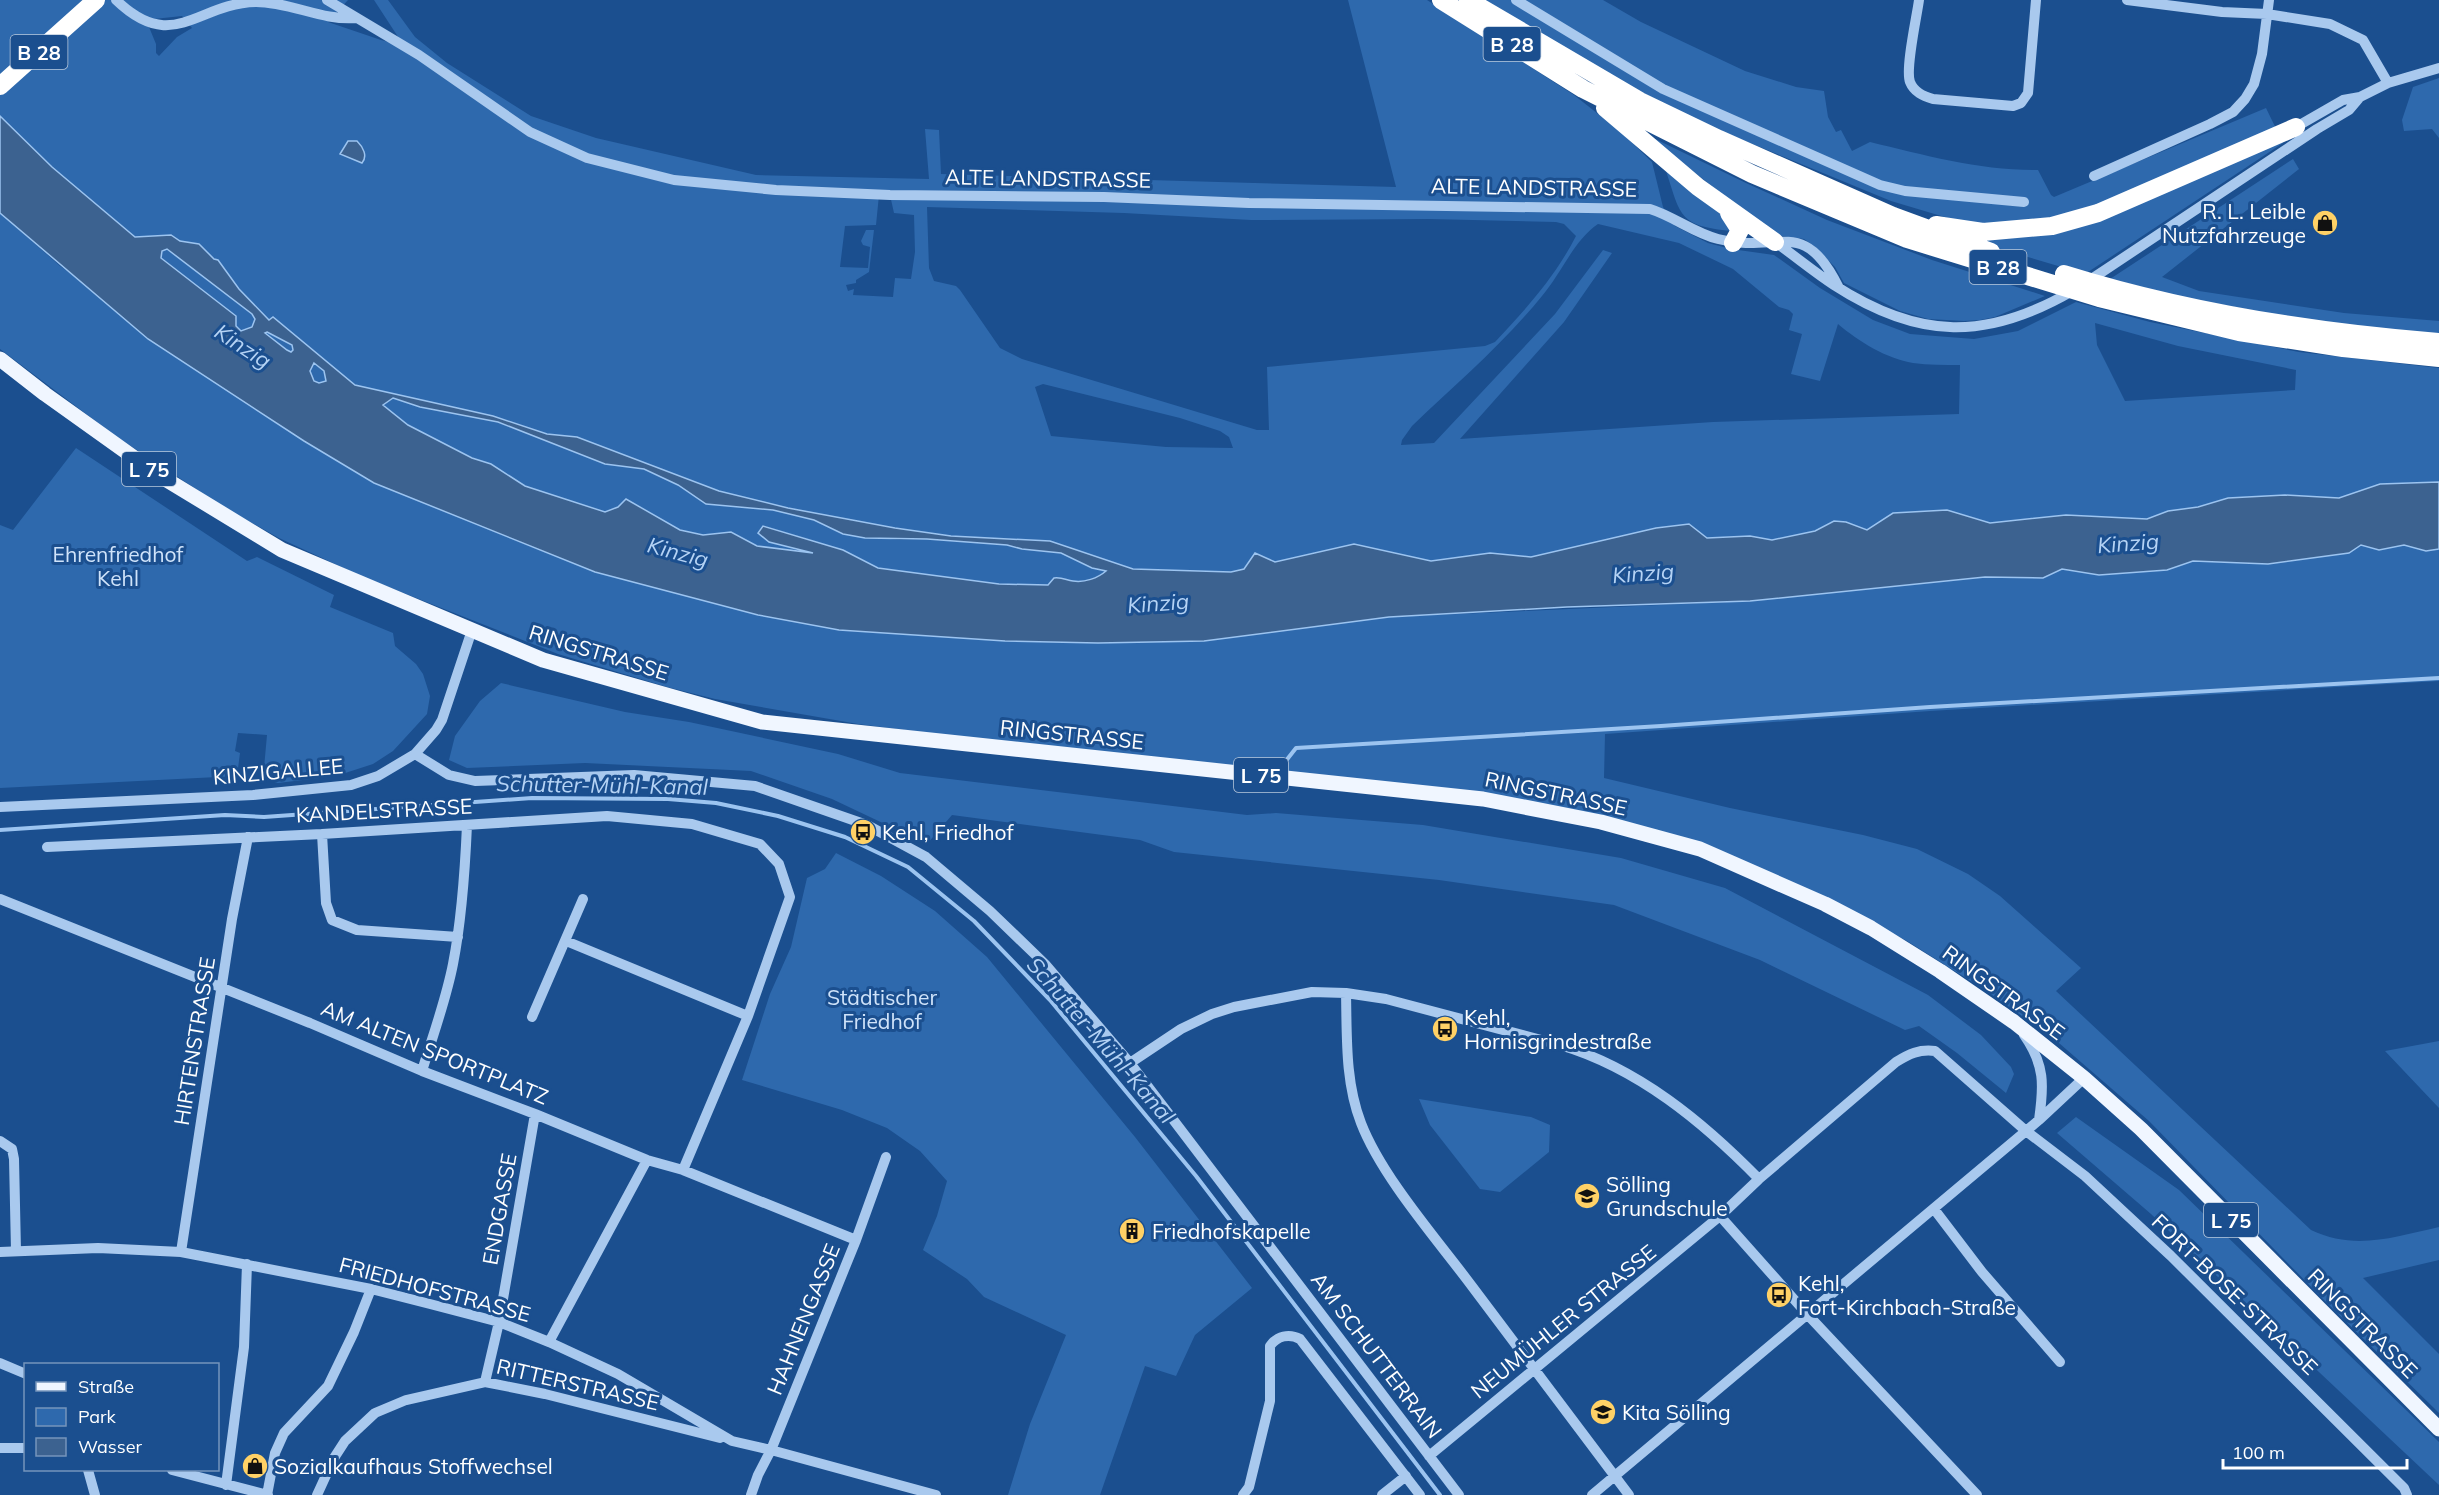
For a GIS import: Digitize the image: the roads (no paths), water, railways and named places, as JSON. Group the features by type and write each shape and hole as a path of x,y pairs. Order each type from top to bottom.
{"highway":[{"name":"B 28","path":"0,71 75,9 96,0"},
{"name":"B 28","path":"1440,0 1583,89 1752,174 1918,242 2099,298 2239,332 2343,348 2439,358"},
{"name":"B 28","path":"1468,0 1640,101 1742,150 1893,216 2006,257 2083,280 2235,316 2340,333 2439,342"},
{"name":"B 28","path":"0,86 75,9"},
{"path":"1583,89 1726,210 1775,242"},
{"path":"1893,216 1983,232 2052,226 2098,213 2297,135"},
{"path":"1726,210 1740,230 1733,243"}],"main road":[{"name":"L 75","path":"0,359 157,474 272,545 472,630"},
{"name":"RINGSTRASSE","path":"472,630 543,660 762,722 1430,792 1529,807 1601,822 1700,849 1825,904 1871,928 1940,971 2014,1022 2084,1078 2141,1129 2439,1429"}],"street":[{"path":"116,0 129,13 146,23 165,25 185,22 222,4 257,2 343,19 356,18"},
{"name":"ALTE LANDSTRASSE","path":"327,0 420,55 530,132 587,158 674,180 776,190 890,195 1104,197 1249,203 1650,208 1714,238 1733,243 1796,242 1812,249 1824,260 1839,288"},
{"path":"1516,0 1663,89 1880,185 1905,191 2025,202"},
{"path":"1919,0 1909,76 1915,89 1922,95 1933,99 2013,106 2021,103 2028,93 2036,0"},
{"path":"2127,0 2155,1 2222,12 2266,14 2330,24 2363,40 2388,83"},
{"path":"2094,176 2233,112 2245,99 2254,84 2262,54 2269,0"},
{"path":"1775,242 1839,288 1884,312 1922,324 1967,327 2014,319 2053,302 2138,248 2343,100 2360,97 2388,83 2439,68"},
{"name":"KINZIGALLEE","path":"0,807 323,789 351,785 370,779 414,754 436,730 442,720 472,630"},
{"name":"AM SCHUTTERRAIN","path":"414,754 449,775 475,781 634,775 755,786 867,825 926,857 990,911 1045,964 1131,1063 1459,1495"},
{"name":"KANDELSTRASSE","path":"47,847 322,834 614,816 692,824 760,844 778,864 790,897 748,1016 683,1170"},
{"path":"422,1071 446,996 458,937 467,825"},
{"path":"322,834 326,903 332,920 357,930 458,937"},
{"name":"HIRTENSTRASSE","path":"181,1252 248,837"},
{"name":"AM ALTEN SPORTPLATZ","path":"0,899 310,1023 422,1071 536,1114 647,1160 683,1170 856,1240"},
{"path":"532,1017 584,899"},
{"path":"566,941 748,1016"},
{"path":"1131,1063 1181,1029 1234,1006 1312,992 1346,993 1386,999 1560,1045 1595,1056 1614,1065 1665,1097 1728,1146 1759,1179"},
{"path":"1346,993 1348,1064 1361,1124 1393,1180 1413,1209 1629,1495"},
{"path":"2014,1022 2034,1050 2043,1075 2039,1120"},
{"name":"NEUMÜHLER STRASSE","path":"1429,1456 1720,1216 1759,1179 1896,1062 1909,1054 1922,1050 1935,1051 2026,1131"},
{"path":"1592,1495 1934,1209 2039,1120 2084,1078"},
{"name":"ENDGASSE","path":"485,1382 500,1322 536,1114"},
{"name":"FORT-BOSE-STRASSE","path":"2026,1131 2085,1176 2171,1256 2404,1488 2407,1495"},
{"path":"0,1141 12,1149 14,1159 16,1251"},
{"name":"HAHNENGASSE","path":"751,1495 856,1240 886,1157"},
{"path":"549,1342 647,1160"},
{"path":"1934,1209 1982,1272 2060,1362"},
{"path":"1720,1216 1807,1314 1977,1495"},
{"name":"FRIEDHOFSTRASSE","path":"0,1252 98,1248 181,1252 371,1289 500,1322 618,1374 732,1441 771,1449 936,1495"},
{"path":"232,1489 244,1347 248,1264"},
{"path":"175,1471 232,1489 268,1495 275,1452 284,1433 328,1386 354,1332 371,1289"},
{"path":"1243,1495 1249,1487 1270,1401 1270,1346 1280,1337 1290,1336 1300,1339 1420,1495"},
{"path":"0,1363 24,1373"},
{"name":"RITTERSTRASSE","path":"317,1495 334,1458 345,1441 375,1413 406,1400 485,1382 545,1394 732,1441"},
{"path":"0,1448 24,1448"},
{"path":"88,1471 95,1495"},
{"path":"1382,1495 1406,1476"}],"water":[{"name":"Kinzig","path":"0,116 52,167 135,237 171,235 180,241 199,244 214,259 218,260 239,289 269,320 273,317 355,385 493,416 547,434 577,437 719,491 788,508 951,536 1050,541 1133,569 1231,572 1244,569 1255,553 1275,562 1354,544 1431,561 1490,553 1531,557 1656,528 1689,524 1707,538 1750,536 1772,540 1815,531 1834,521 1846,522 1867,530 1893,513 1947,510 1990,523 2066,515 2147,519 2168,511 2198,507 2228,498 2285,495 2339,498 2380,484 2439,482 2439,549 2426,551 2404,545 2379,550 2361,545 2349,553 2268,564 2193,561 2167,570 2099,575 2062,569 2043,578 1985,577 1750,601 1567,607 1389,617 1204,641 1098,643 1005,641 839,630 758,615 595,572 374,483 304,441 148,339 0,213","holes":["167,249 252,314 255,319 252,327 241,331 236,326 236,316 161,258 162,251","265,333 292,345 293,350 291,352 287,350","314,363 324,371 326,381 319,383 314,381 310,371","393,398 420,407 498,422 605,464 644,469 678,485 706,504 773,510 814,520 843,534 865,538 927,539 1007,545 1061,553 1092,568 1106,571 1086,581 1054,578 1048,585 999,584 878,568 843,550 763,526 758,533 769,542 813,553 757,546 731,532 703,535 680,530 626,499 618,507 605,512 525,486 491,464 472,458 408,425 383,405"]},
{"path":"348,141 357,141 361,146 365,155 362,163 340,154"}],"waterway":[{"path":"1285,762 1296,748 1930,707 2439,678"},
{"name":"Schutter-Mühl-Kanal","path":"0,830 225,815 264,817 532,798 668,799 716,803 778,816 845,837 908,867 974,921 1050,1000 1196,1176 1440,1495"}],"place":[{"name":"R. L. Leible Nutzfahrzeuge","path":"2325,223"},
{"name":"Kehl, Friedhof","path":"863,832"},
{"name":"Kehl, Hornisgrindestraße","path":"1445,1029"},
{"name":"Sölling Grundschule","path":"1587,1196"},
{"name":"Friedhofskapelle","path":"1132,1231"},
{"name":"Kehl, Fort-Kirchbach-Straße","path":"1779,1295"},
{"name":"Kita Sölling","path":"1603,1412"},
{"name":"Sozialkaufhaus Stoffwechsel","path":"255,1466"}],"park label":[{"name":"Ehrenfriedhof Kehl","path":"118,566"},
{"name":"Städtischer Friedhof","path":"882,1009"}]}
